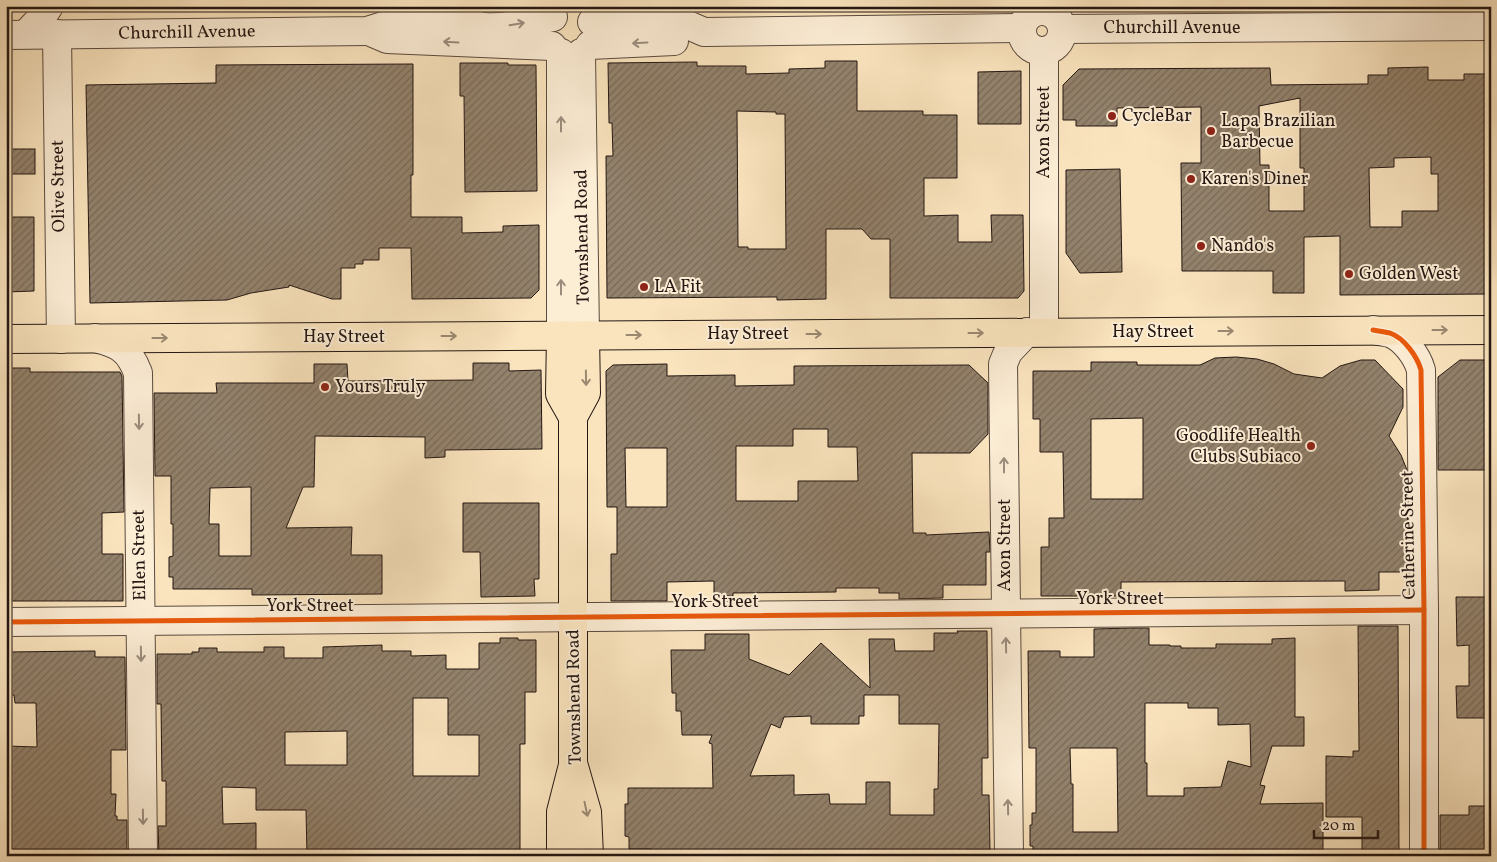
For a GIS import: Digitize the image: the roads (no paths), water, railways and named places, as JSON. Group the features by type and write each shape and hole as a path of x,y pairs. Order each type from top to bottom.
{"main road":[{"name":"Hay Street","path":"6,339 1491,330"},
{"name":"Townshend Road","path":"573,335 560,394 573,417 574,763 587,812 589,856"},
{"path":"562,856 561,812 574,763"}],"street":[{"path":"16,34 42,18 49,6"},
{"path":"66,6 70,17 70,34"},
{"path":"1042,8 1056,16 1062,24 1063,35 1056,47 1044,52 1038,51 1027,45 1022,28 1027,18 1042,8"},
{"name":"Churchill Avenue","path":"16,34 367,31 387,39 571,27 688,25 704,32 1022,28"},
{"name":"Churchill Avenue","path":"1063,29 1491,26"},
{"name":"Townshend Road","path":"571,27 573,335"},
{"name":"Olive Street","path":"61,339 70,34"},
{"name":"Axon Street","path":"1009,856 1003,364 1008,352 1036,332 1044,52"},
{"name":"Catherine Street","path":"1374,330 1396,337 1410,350 1421,370 1424,610 1424,856"},
{"name":"Ellen Street","path":"95,338 116,344 123,349 132,359 138,373 143,856"},
{"name":"York Street","path":"6,622 1424,610"}],"place":[{"name":"CycleBar","path":"1112,116"},
{"name":"Lapa Brazilian Barbecue","path":"1211,131"},
{"name":"Karen's Diner","path":"1191,179"},
{"name":"Nando's","path":"1201,246"},
{"name":"Golden West","path":"1349,274"},
{"name":"LA Fit","path":"644,287"},
{"name":"Yours Truly","path":"325,387"},
{"name":"Goodlife Health Clubs Subiaco","path":"1311,446"}]}
